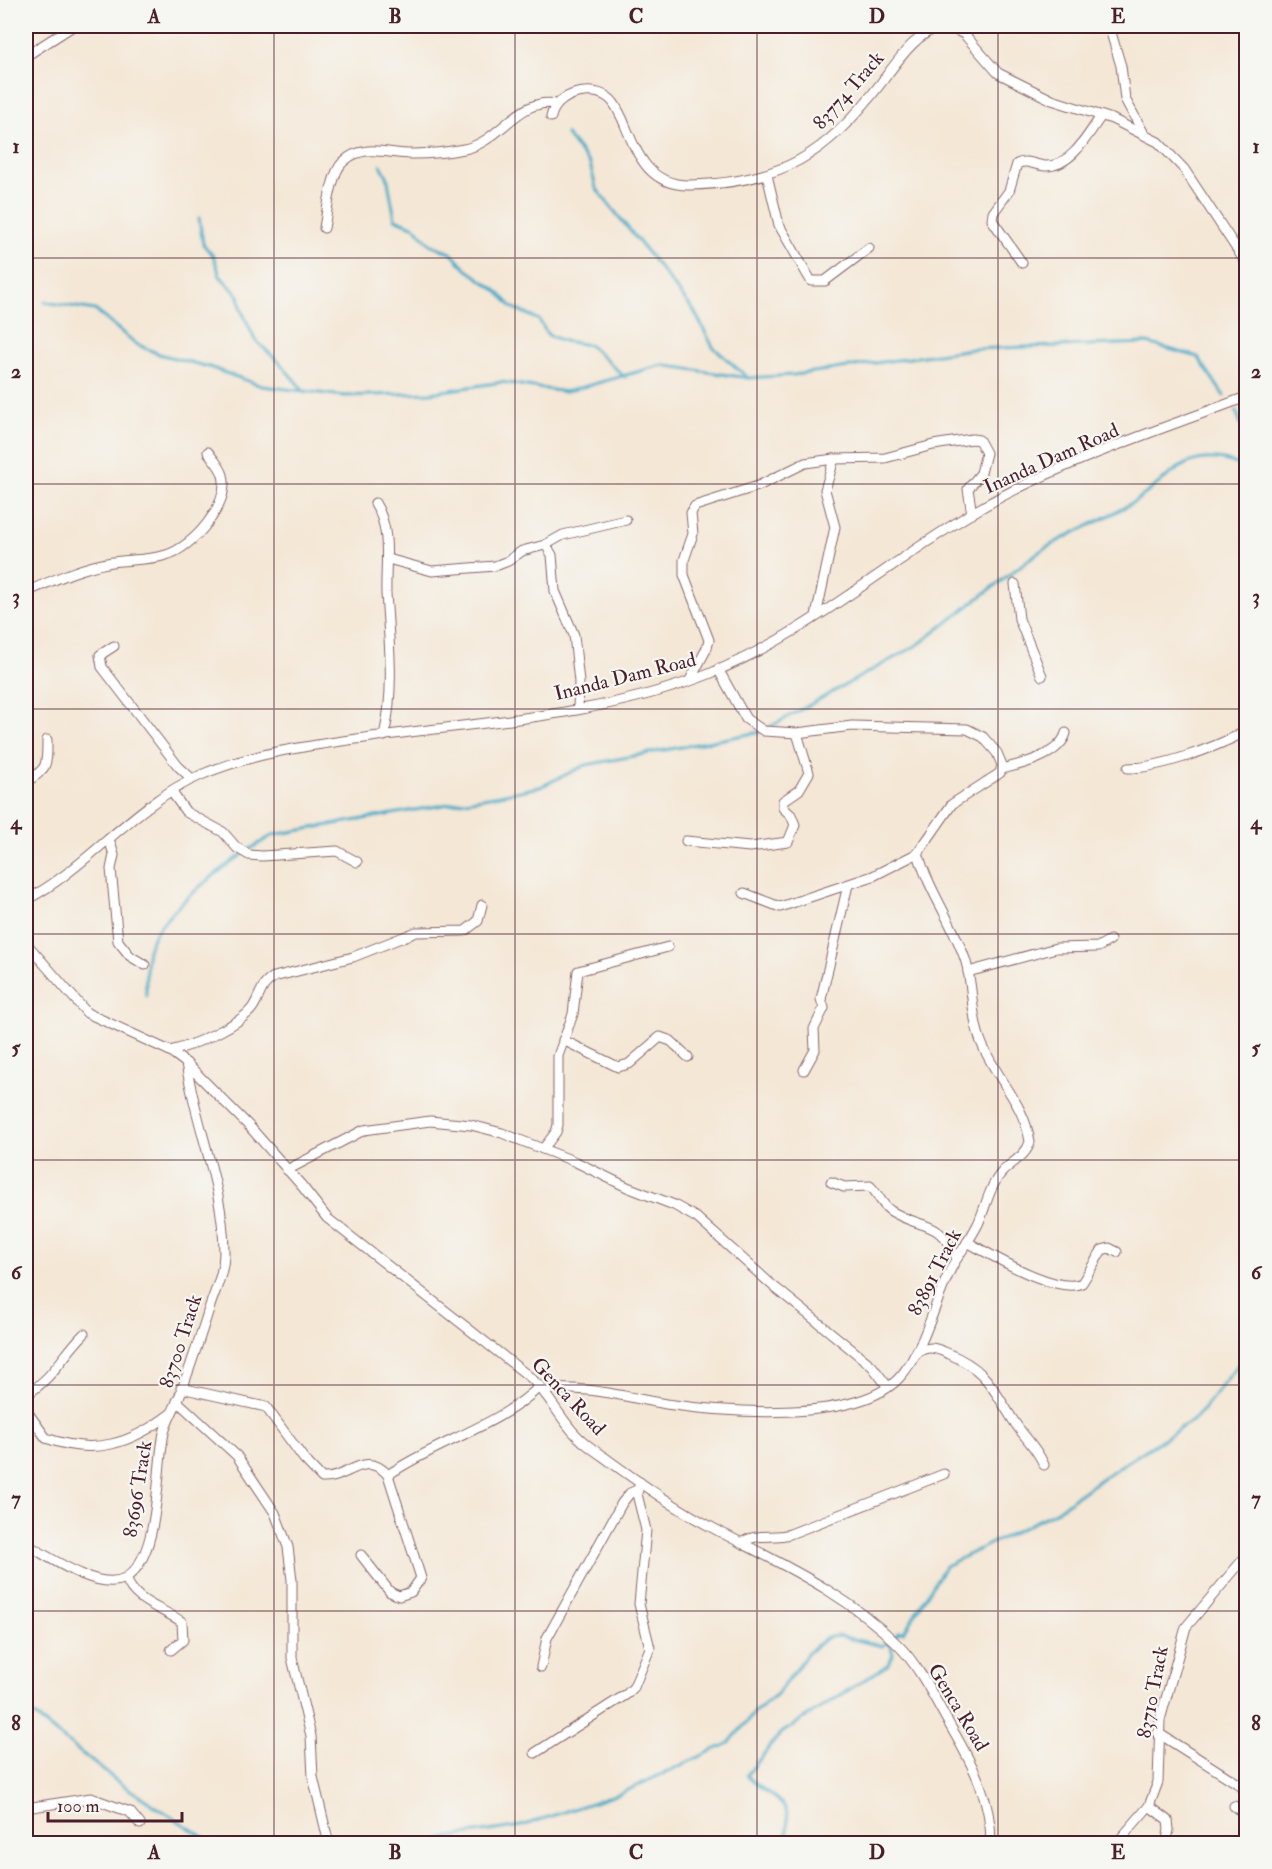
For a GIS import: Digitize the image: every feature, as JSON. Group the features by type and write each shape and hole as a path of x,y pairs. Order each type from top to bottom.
{"street":[{"path":"26,56 73,26"},
{"name":"83774 Track","path":"324,228 337,172 344,161 358,153 375,149 416,154 476,146 535,103 556,104 562,98 587,93 600,93 611,99 644,165 664,181 690,185 767,175 802,160 823,147 869,99 901,56 929,28 942,26"},
{"path":"947,26 964,34 998,73 1052,100 1143,132 1158,142 1184,169 1246,263"},
{"path":"1109,26 1121,66 1125,99 1143,132"},
{"path":"551,117 556,104"},
{"path":"1022,263 992,220 993,213 1009,191 1017,164 1024,161 1047,166 1064,160 1086,137 1101,116"},
{"path":"767,175 779,225 811,281 825,281 869,248"},
{"name":"Inanda Dam Road","path":"26,900 63,878 171,791 192,779 234,764 290,750 578,709 690,680 718,669 783,637 972,514 1037,479 1246,397"},
{"path":"690,680 709,640 684,575 684,560 693,534 693,508 758,486 805,463 834,459 885,458 972,439 979,440 986,458 981,473 968,489 972,514"},
{"path":"26,592 52,580 108,563 168,555 204,530 213,520 224,486 223,475 208,453"},
{"path":"816,616 835,526 825,490 834,459"},
{"path":"375,503 382,517 388,560 391,701 384,736"},
{"path":"388,560 432,571 476,568 508,561 522,551 546,545 563,535 626,520"},
{"path":"546,545 552,555 555,591 574,635 579,682 578,709"},
{"path":"1015,584 1019,619 1042,676"},
{"path":"114,646 100,655 102,667 165,750 192,779"},
{"path":"718,669 750,724 764,730 796,733 852,726 967,729 983,737 992,747 1000,759 1002,769"},
{"path":"686,841 750,847 788,842 795,825 791,815 783,808 783,801 799,790 809,773 796,733"},
{"path":"744,893 780,907 873,876 918,853 952,804 994,777 1002,769 1056,749 1064,742 1066,733"},
{"path":"1128,768 1140,768 1187,755 1243,733"},
{"path":"26,782 42,771 48,762 47,740"},
{"path":"171,791 186,812 223,832 242,852 262,856 337,851 357,862"},
{"path":"109,839 114,855 111,869 118,941 130,956 146,965"},
{"name":"83891 Track","path":"542,1388 582,1388 662,1403 755,1412 840,1406 867,1398 888,1387 899,1378 957,1258 968,1242 995,1182 1023,1154 1030,1142 1026,1126 1008,1089 980,1040 969,972 960,947 927,884 918,853"},
{"path":"804,1070 815,1050 814,1029 824,1008 821,999 848,885"},
{"path":"170,1051 197,1044 247,1013 254,1005 264,984 274,977 353,957 416,932 465,931 478,921 482,905"},
{"path":"969,972 1056,948 1098,947 1110,940"},
{"name":"Genca Road","path":"26,943 87,1013 170,1051 186,1063 219,1094 327,1218 440,1304 542,1388 570,1428 638,1486 800,1573 873,1621 907,1656 980,1779 988,1807 991,1844"},
{"path":"543,1149 556,1132 558,1125 558,1069 563,1040 573,1014 579,970 616,963 668,947"},
{"path":"563,1040 618,1067 629,1064 660,1037 671,1041 688,1057"},
{"name":"83700 Track","path":"186,1063 211,1157 221,1218 224,1254 222,1271 177,1401 237,1456 275,1513 288,1547 292,1580 292,1658 311,1736 313,1777 329,1844"},
{"path":"287,1170 364,1130 430,1122 471,1125 543,1149 627,1187 674,1205 697,1218 772,1285 872,1366 888,1387"},
{"path":"831,1182 844,1187 870,1186 884,1207 941,1232 957,1258"},
{"path":"968,1242 1051,1282 1073,1286 1082,1283 1102,1250 1109,1248 1117,1252"},
{"path":"26,1395 58,1368 69,1349 84,1334"},
{"path":"910,1359 922,1349 930,1347 974,1366 991,1384 1017,1425 1039,1452 1044,1465"},
{"path":"181,1388 266,1407 304,1459 322,1478 372,1464 382,1468 388,1475 421,1578 411,1592 399,1596 390,1592 361,1555"},
{"path":"388,1475 418,1455 515,1407 542,1388"},
{"name":"83696 Track","path":"126,1578 138,1565 150,1536 159,1468 170,1414 177,1401"},
{"path":"26,1410 46,1437 92,1446 135,1438 170,1414"},
{"path":"741,1543 755,1536 778,1537 790,1534 944,1474"},
{"path":"542,1667 547,1638 622,1503 638,1486"},
{"path":"535,1753 617,1702 634,1687 650,1648 639,1612 646,1530 638,1486"},
{"path":"26,1544 92,1578 110,1582 126,1578 129,1589 143,1601 164,1609 182,1622 183,1640 171,1650"},
{"name":"83710 Track","path":"1116,1844 1149,1806 1158,1782 1158,1733 1163,1706 1186,1627 1246,1556"},
{"path":"1158,1733 1243,1783 1246,1794"},
{"path":"26,1808 91,1798 130,1812 140,1824"},
{"path":"1149,1806 1168,1820 1169,1830 1166,1844"},
{"path":"1234,1806 1246,1815"}],"waterway":[{"path":"566,134 590,164 596,188 694,311 713,347 748,378"},
{"path":"381,165 387,176 395,219 415,227 430,244 451,253 466,269 497,291 512,307 539,320 548,335 564,341 589,345 625,377"},
{"path":"199,218 203,244 214,257 220,276 239,296 241,309 255,340 279,362 302,389"},
{"path":"45,302 95,310 136,344 159,354 209,367 262,386 344,396 430,393 502,382 565,392 662,365 748,378 793,375 972,349 1147,343 1198,357 1224,396"},
{"path":"1236,411 1246,437"},
{"path":"768,728 919,644 1036,554 1135,501 1188,463 1203,459 1225,460 1246,468"},
{"path":"146,996 148,950 155,935 167,919 202,885 273,835 540,787 586,765 760,732"},
{"path":"895,1636 899,1632 904,1632 945,1566 1055,1512 1102,1478 1196,1418 1246,1355"},
{"path":"428,1844 450,1837 521,1826 619,1794 729,1743 755,1712 777,1694 808,1653 827,1637 839,1636 882,1646 889,1641 893,1654 889,1664 780,1734 747,1775 785,1808 788,1821 786,1844"},
{"path":"26,1709 118,1782 214,1844"}]}
